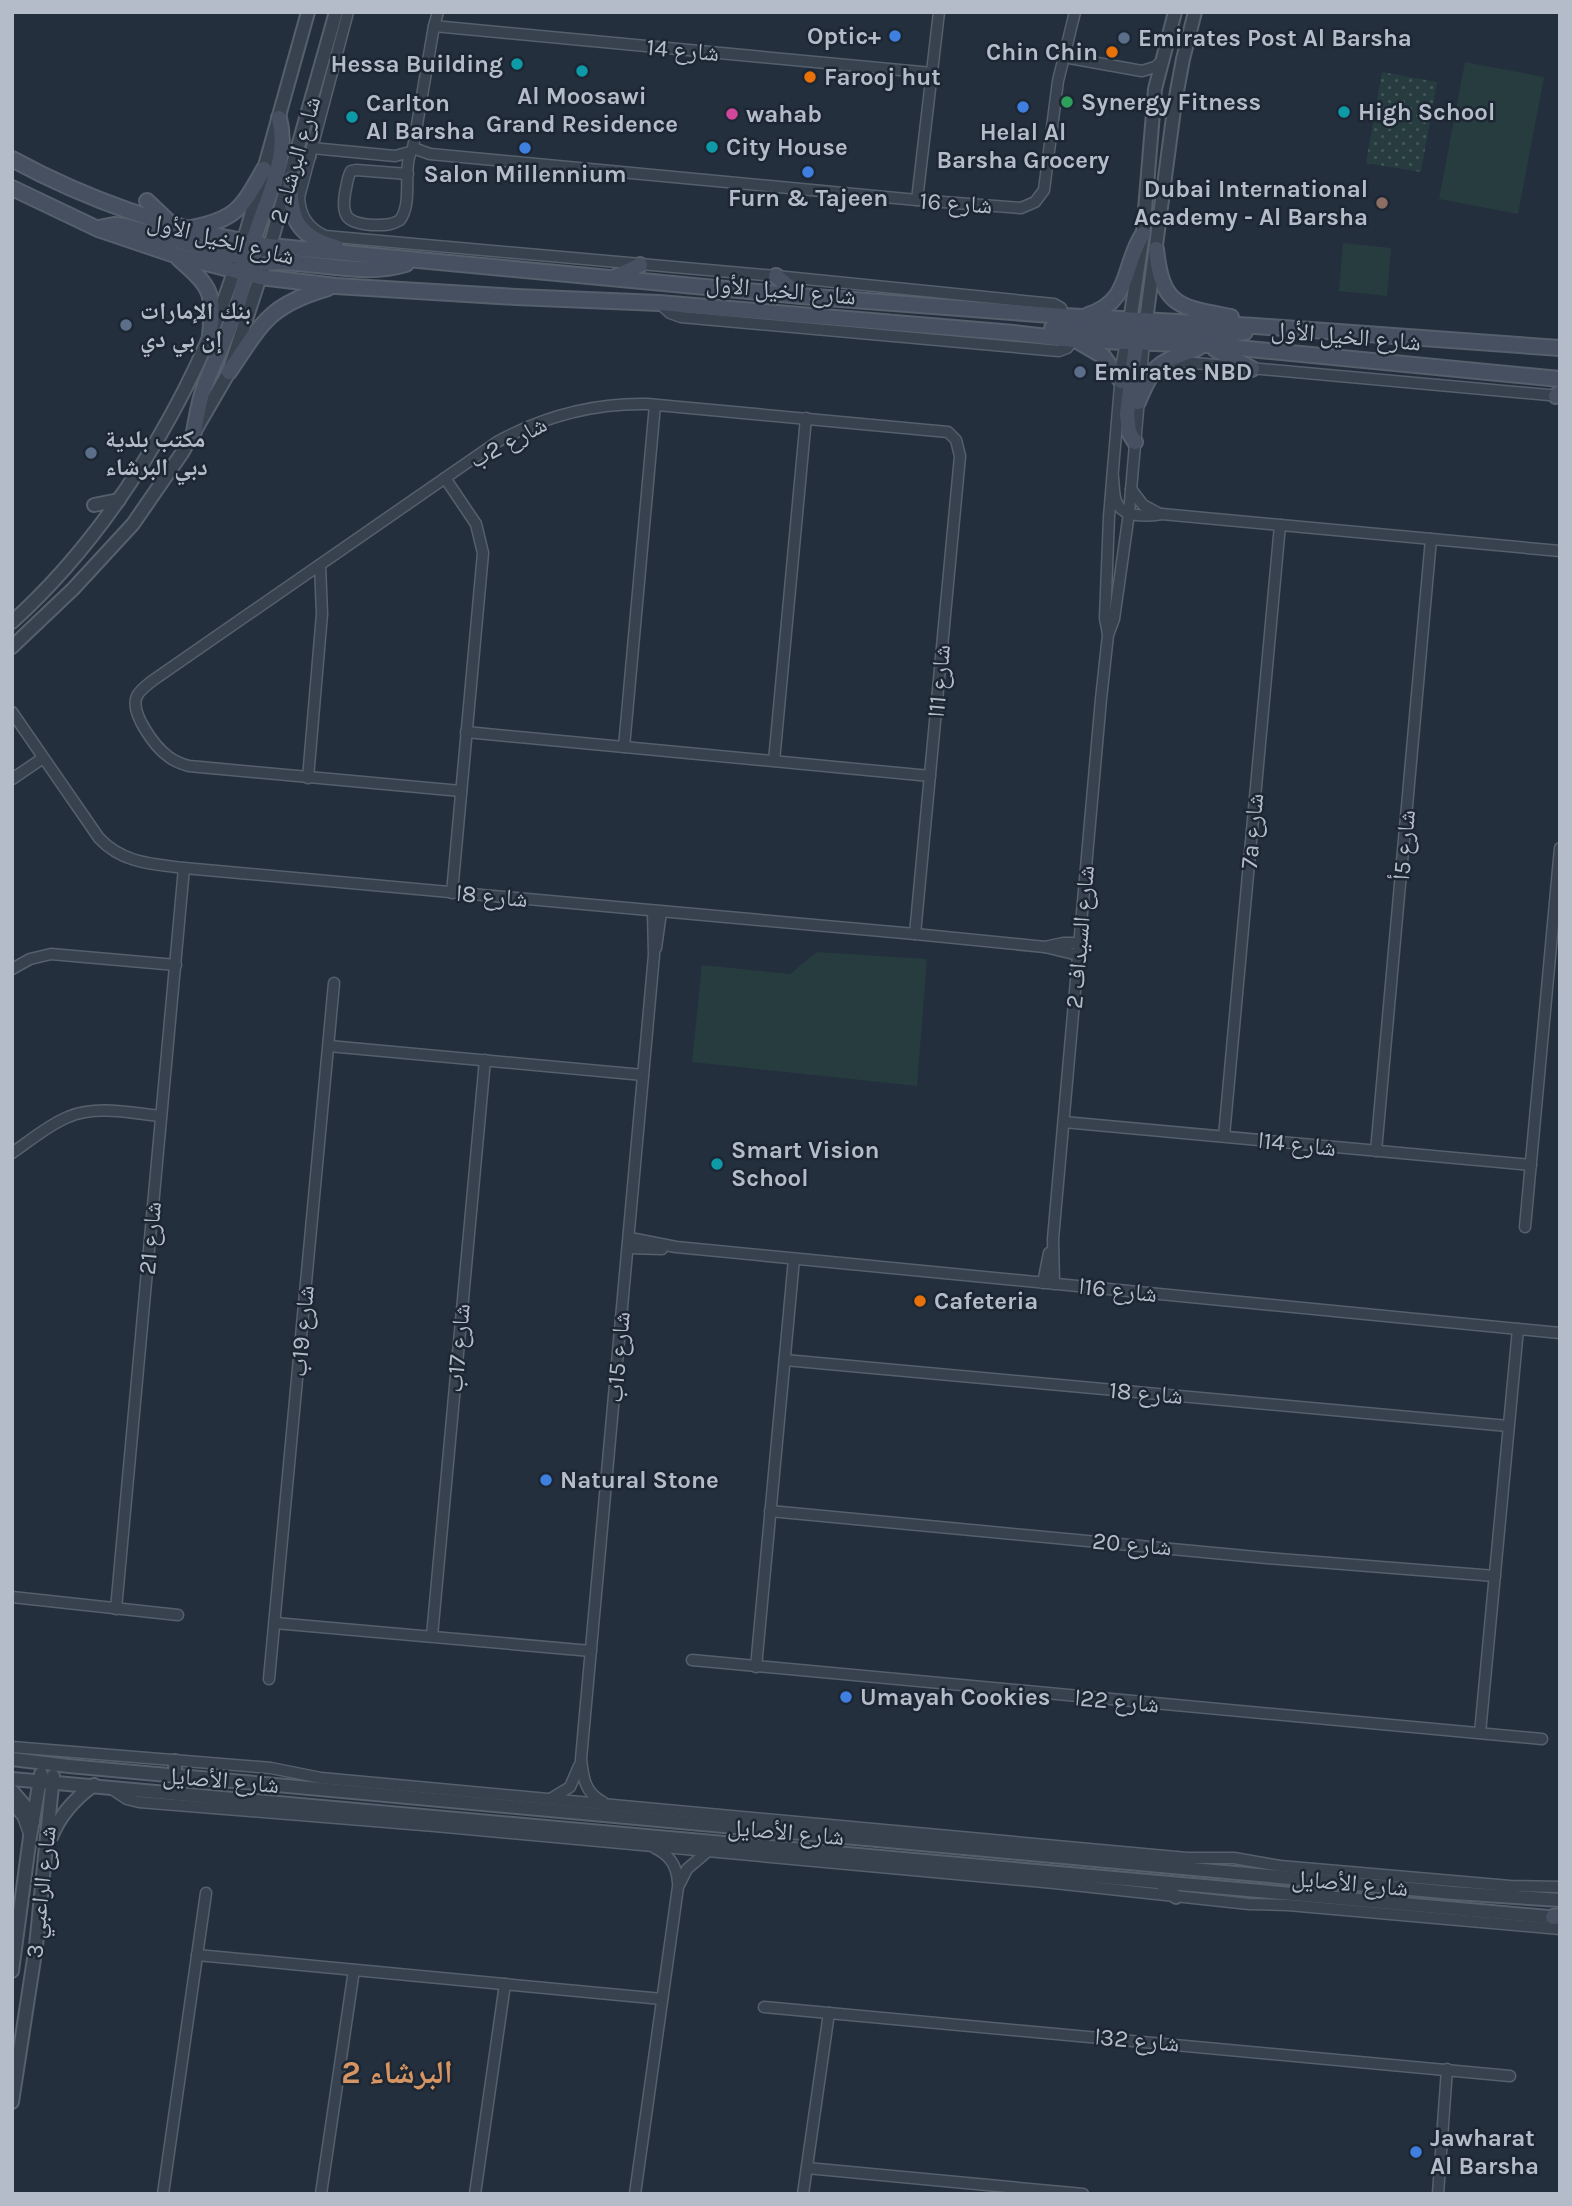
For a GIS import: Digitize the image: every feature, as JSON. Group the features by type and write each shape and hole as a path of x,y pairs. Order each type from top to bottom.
{"main road":[{"path":"194,432 202,393 243,291 249,260 282,156 279,117"},
{"name":"شارع الخيل الأول","path":"12,159 53,181 180,228 249,260 337,286 516,298 659,303 1014,332 1074,340 1137,331 1255,326 1560,348"},
{"path":"147,201 180,228 210,225 231,215 247,198 264,169"},
{"path":"292,172 291,207 297,224 304,232 323,243 371,257"},
{"name":"شارع الخيل الأول","path":"12,188 98,229 175,255 249,260 270,246 800,296 1082,316 1206,345 1560,379"},
{"path":"98,229 120,225 249,260 360,270 388,268 416,261"},
{"path":"1082,316 1104,308 1120,293 1133,250 1143,234"},
{"path":"1156,249 1161,282 1168,294 1179,303 1255,326"},
{"path":"175,255 203,281 209,293 212,307 210,336"},
{"path":"611,278 640,265"},
{"path":"776,276 800,296"},
{"path":"229,372 257,330 277,310 300,297 337,286"},
{"path":"1014,332 1030,327 1105,332 1137,331 1127,414 1129,432 1135,442"},
{"path":"1074,340 1103,356 1121,381"},
{"path":"1138,402 1152,371 1168,360 1206,345 1252,369"}],"street":[{"name":"شارع البرشاء 2","path":"12,647 73,589 133,524 169,472 229,372 264,169 307,12"},
{"name":"شارع البرشاء 2","path":"270,246 336,12"},
{"path":"348,12 300,191 300,209 308,225 325,236 1054,304 1061,308 1064,316"},
{"path":"408,174 351,171 344,202 348,217 356,223 386,226 402,217 438,12"},
{"path":"917,200 939,12"},
{"name":"شارع 16","path":"412,150 430,154 1021,208 1041,197 1046,183 1054,110 1074,12"},
{"path":"1137,331 1155,89 1175,12"},
{"path":"1137,331 1156,249 1175,102 1195,12"},
{"name":"شارع 14","path":"434,26 932,73"},
{"path":"1064,57 1135,71 1149,70 1160,63"},
{"path":"1135,71 1155,89"},
{"path":"310,152 395,156 412,150"},
{"path":"292,172 310,152"},
{"name":"شارع البرشاء 2","path":"12,622 69,564 94,535 118,500 162,429 249,260"},
{"path":"659,303 670,313 681,317 957,343 1059,351 1067,348 1074,340"},
{"name":"شارع السيداف 2","path":"1049,1283 1108,635 1105,618 1109,517 1121,381 1137,331"},
{"name":"شارع السيداف 2","path":"1108,635 1114,619 1129,513 1138,402 1137,331"},
{"path":"1168,360 1558,395"},
{"name":"شارع 2ب","path":"308,778 195,768 174,761 158,747 138,718 135,708 137,695 152,681 497,443 543,420 592,407 622,404 948,432"},
{"path":"624,747 654,405"},
{"path":"774,761 806,418"},
{"name":"شارع 11ا","path":"915,934 960,456 956,440 948,432"},
{"path":"1113,477 1117,504 1129,513 1560,551"},
{"path":"445,478 476,524 483,553 452,893"},
{"path":"1131,488 1143,505 1162,514"},
{"path":"94,505 118,500"},
{"name":"7a شارع","path":"1224,1136 1280,525"},
{"name":"شارع 5أ","path":"1376,1151 1431,539"},
{"path":"320,565 322,614 308,778 461,792"},
{"name":"شارع 8ا","path":"12,712 93,831 110,850 132,860 184,868 1045,947 1078,955"},
{"path":"466,732 930,776"},
{"path":"12,779 43,758"},
{"path":"1525,1227 1560,848"},
{"name":"شارع 21","path":"116,1609 184,868"},
{"name":"شارع 15ب","path":"545,1798 561,1794 570,1787 581,1759 657,911"},
{"name":"شارع 8ا","path":"1045,947 1080,943"},
{"path":"12,969 30,959 51,954 176,965"},
{"name":"شارع 19ب","path":"269,1679 334,983"},
{"path":"328,1046 643,1076"},
{"name":"شارع 17ب","path":"432,1636 485,1060"},
{"path":"12,1153 59,1121 81,1112 161,1116"},
{"name":"شارع 14ا","path":"1064,1122 1531,1165"},
{"name":"شارع 16ا","path":"629,1243 1560,1333"},
{"path":"756,1667 794,1259"},
{"path":"1480,1733 1518,1329"},
{"name":"شارع 18","path":"785,1360 1508,1426"},
{"name":"شارع 20","path":"770,1511 1268,1558 1495,1576"},
{"path":"12,1597 178,1615"},
{"path":"275,1623 591,1651"},
{"name":"شارع 22ا","path":"692,1660 1542,1739"},
{"path":"12,1747 271,1768 396,1790 545,1798 1187,1858 1234,1858 1280,1866 1510,1891 1560,1887"},
{"name":"شارع الأصايل","path":"12,1759 175,1776 396,1790 646,1819 1510,1891 1560,1900"},
{"name":"شارع 15ب","path":"581,1759 583,1779 588,1790 596,1798 612,1805"},
{"path":"175,1761 175,1776"},
{"name":"شارع الراعبي 3","path":"12,2102 36,1946 46,1854 48,1764"},
{"name":"شارع الأصايل","path":"12,1779 435,1821 1017,1868 1558,1920"},
{"name":"شارع الراعبي 3","path":"12,1971 30,1837 46,1782"},
{"path":"46,1854 53,1832 64,1813 78,1797 94,1786"},
{"path":"12,1791 25,1806 33,1823"},
{"path":"12,1803 23,1817 30,1837"},
{"path":"612,1805 646,1819"},
{"path":"435,1821 650,1846 1249,1904 1558,1920"},
{"path":"635,2194 678,1887 676,1871 669,1858 664,1852 650,1846"},
{"path":"678,1887 687,1869 708,1851"},
{"path":"995,1878 1017,1868"},
{"path":"1161,1882 1175,1897"},
{"path":"163,2194 206,1893"},
{"path":"197,1955 663,1999"},
{"path":"321,2194 354,1970"},
{"path":"475,2194 505,1984"},
{"name":"شارع 32ا","path":"764,2007 1510,2076"},
{"path":"803,2194 829,2013"},
{"path":"1438,2194 1447,2069"},
{"path":"807,2168 1083,2194"}],"green space":[{"path":"1465,62 1544,77 1518,214 1439,199"},
{"path":"1382,72 1437,82 1421,172 1366,163"},
{"path":"1343,243 1391,248 1387,296 1339,291"},
{"path":"817,952 927,959 917,1086 692,1062 702,965 790,974"}],"place":[{"name":"Optic+","path":"895,36"},
{"name":"Emirates Post Al Barsha","path":"1124,38"},
{"name":"Chin Chin","path":"1112,52"},
{"name":"Hessa Building","path":"517,64"},
{"name":"Al Moosawi Grand Residence","path":"582,71"},
{"name":"Farooj hut","path":"810,77"},
{"name":"Synergy Fitness","path":"1067,102"},
{"name":"Helal Al Barsha Grocery","path":"1023,107"},
{"name":"High School","path":"1344,112"},
{"name":"wahab","path":"732,114"},
{"name":"Carlton Al Barsha","path":"352,117"},
{"name":"City House","path":"712,147"},
{"name":"Salon Millennium","path":"525,148"},
{"name":"Furn & Tajeen","path":"808,172"},
{"name":"Dubai International Academy - Al Barsha","path":"1382,203"},
{"name":"بنك الإمارات إن بي دي","path":"126,325"},
{"name":"Emirates NBD","path":"1080,372"},
{"name":"مكتب بلدية دبي البرشاء","path":"91,453"},
{"name":"Smart Vision School","path":"717,1164"},
{"name":"Cafeteria","path":"920,1301"},
{"name":"Natural Stone","path":"546,1480"},
{"name":"Umayah Cookies","path":"846,1697"},
{"name":"Jawharat Al Barsha","path":"1416,2152"}],"district":[{"name":"البرشاء 2","path":"397,2072"}]}
